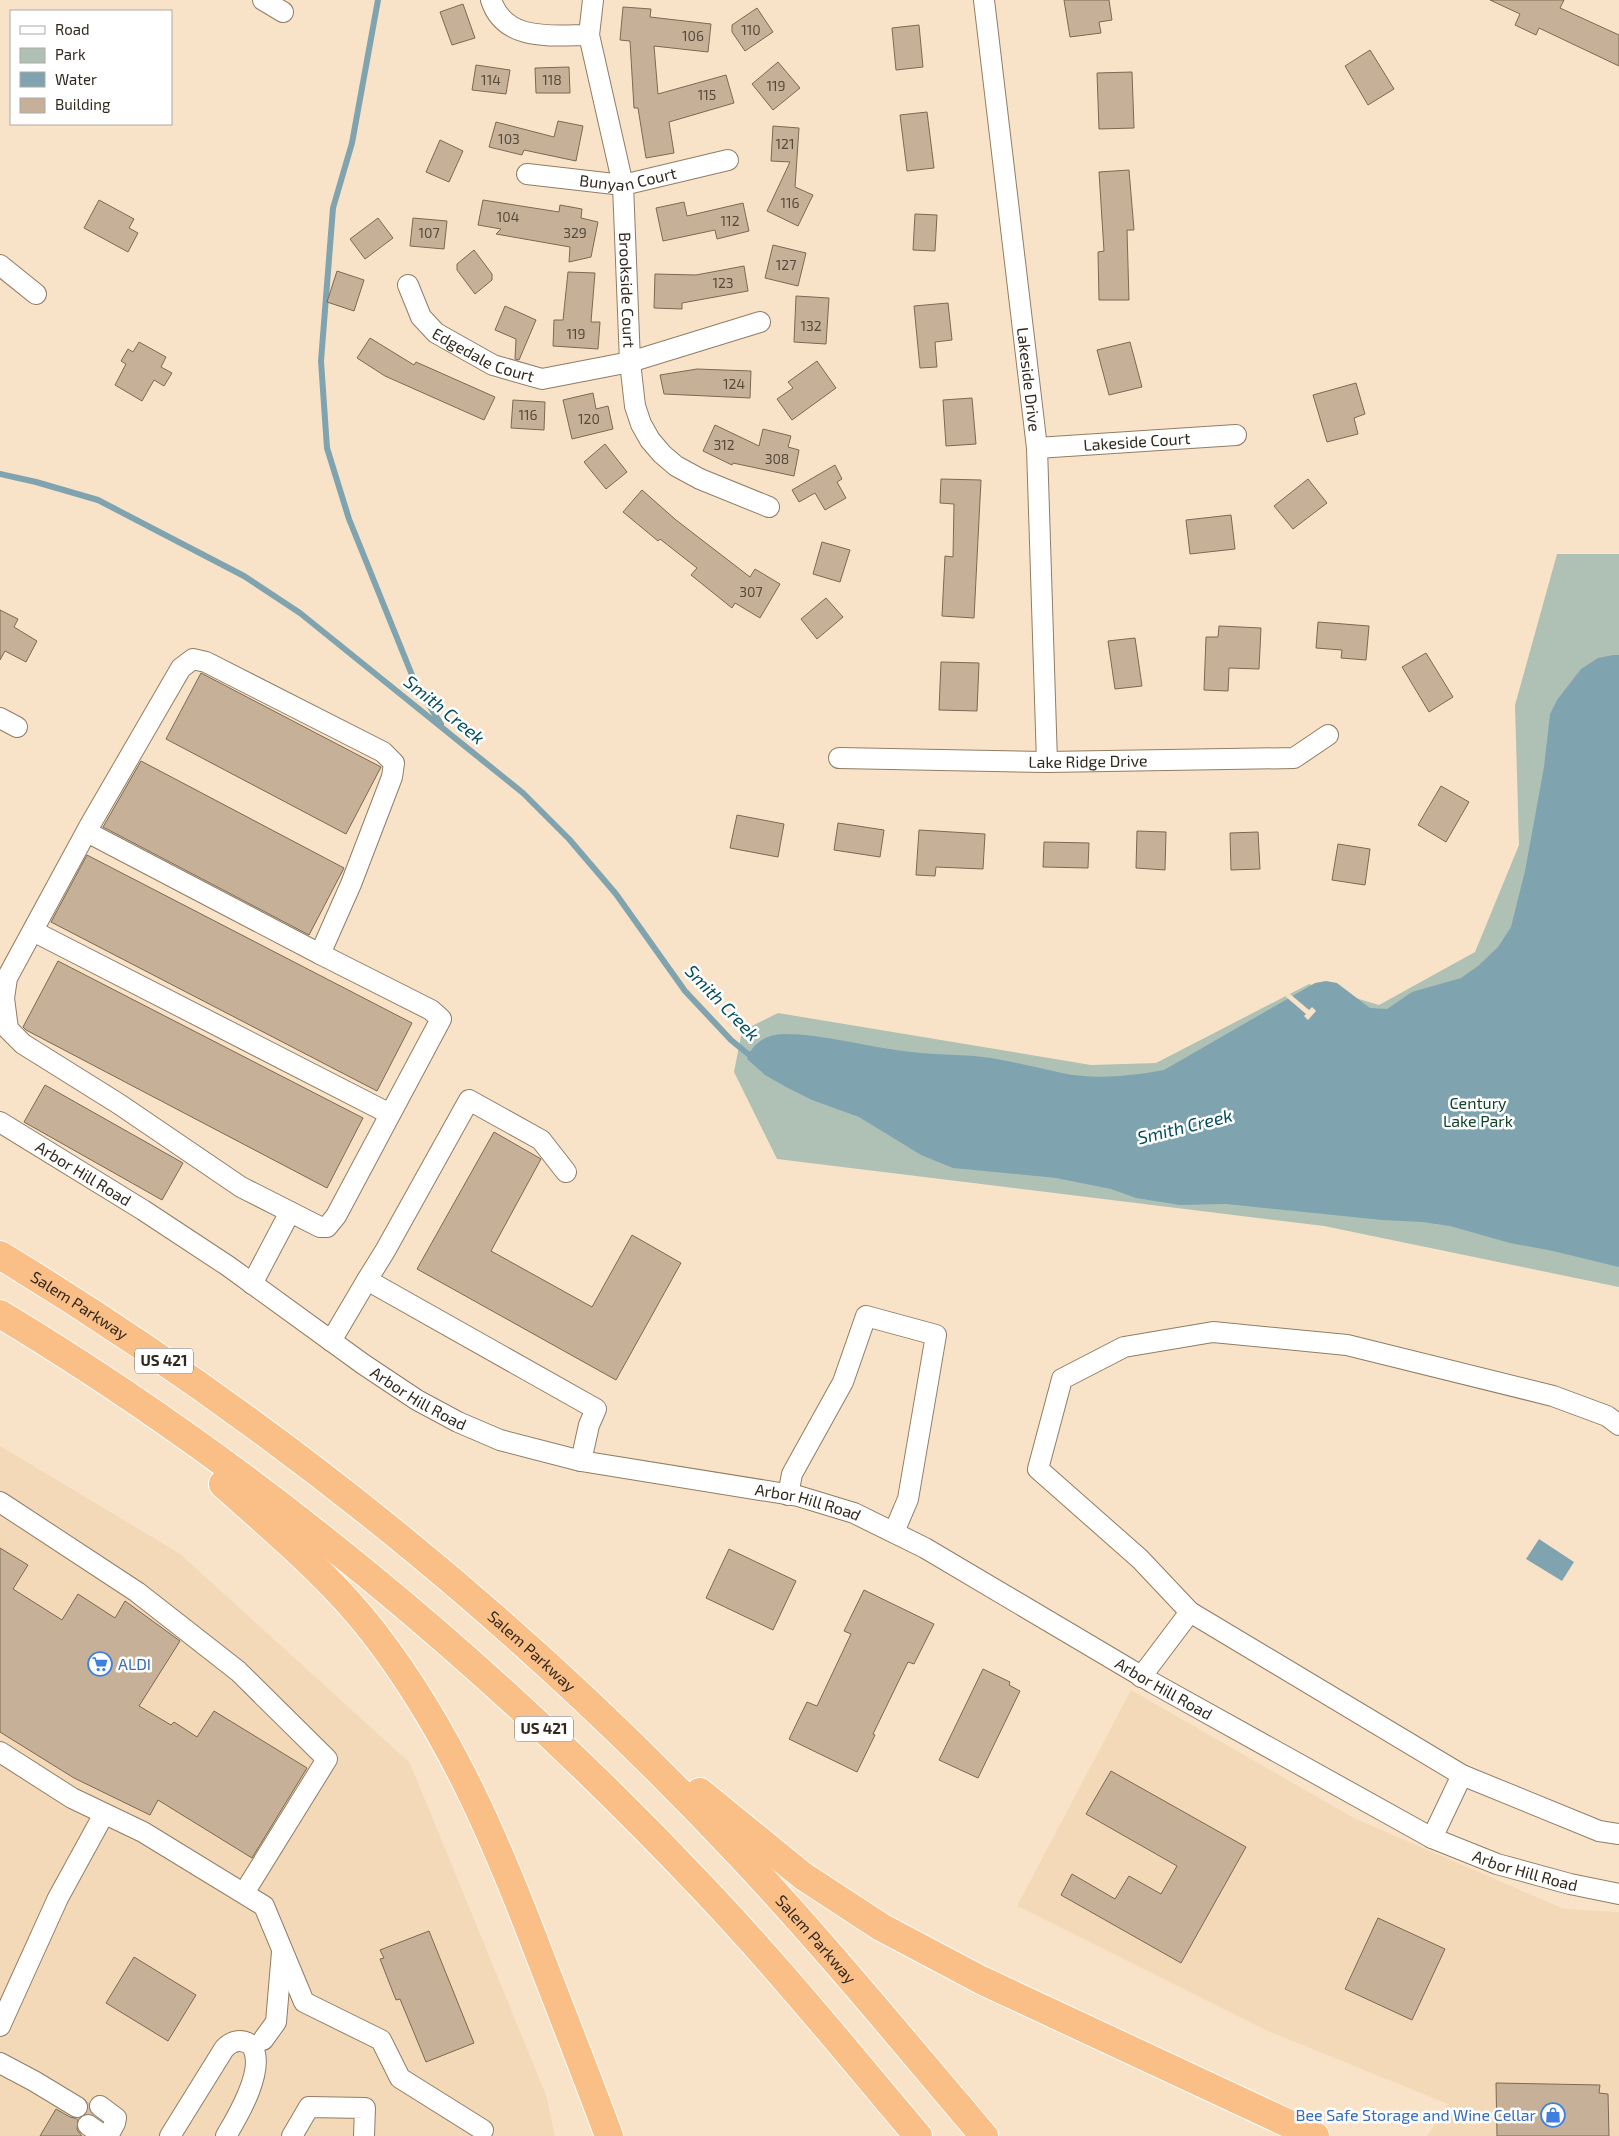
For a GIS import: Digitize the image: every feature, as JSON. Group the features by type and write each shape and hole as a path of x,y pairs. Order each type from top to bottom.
{"highway":[{"name":"Salem Parkway","path":"0,1255 139,1344 322,1476 488,1612 660,1772 739,1854 814,1936 984,2136"},
{"name":"US 421","path":"0,1314 111,1385 235,1473 349,1561 462,1656 544,1730 624,1807 703,1888 777,1969 918,2136"},
{"path":"111,1385 326,1578 374,1633 428,1710 454,1756 506,1868 609,2136"},
{"path":"578,1694 803,1876 881,1927 981,1980 1315,2136"}],"street":[{"path":"263,0 283,12"},
{"path":"491,0 496,10 509,24 525,33 544,36 589,35"},
{"name":"Brookside Court","path":"593,0 589,35 623,185 630,362 635,406 641,424 650,440 676,466 700,479 769,507"},
{"name":"Lakeside Drive","path":"984,0 1037,448 1047,762"},
{"name":"Bunyan Court","path":"527,174 623,185 728,160"},
{"path":"0,265 36,294"},
{"name":"Edgedale Court","path":"408,285 421,317 436,334 493,365 542,379 630,362 760,322"},
{"name":"Lakeside Court","path":"1037,448 1236,435"},
{"path":"87,832 320,954 431,1010 441,1019 336,1216 327,1227 320,1227 241,1187 119,1104 23,1044 8,1029 4,998 8,978 87,832 181,668 193,659 206,662 383,752 394,763 392,777 351,884 320,954"},
{"name":"Lake Ridge Drive","path":"839,758 1047,762 1294,758 1328,735"},
{"path":"33,931 390,1114"},
{"path":"332,1341 385,1252 469,1100 542,1140 566,1172"},
{"name":"Arbor Hill Road","path":"0,1122 143,1210 417,1400 458,1422 500,1440 581,1461 788,1495 854,1512 925,1548 1141,1676 1432,1838 1497,1864 1570,1884 1619,1894"},
{"path":"252,1284 290,1212"},
{"path":"367,1280 596,1409 581,1461"},
{"path":"788,1495 792,1474 843,1382 866,1316 936,1334 908,1499 894,1532"},
{"path":"1619,1425 1607,1416 1553,1396 1347,1345 1213,1332 1124,1347 1062,1379 1038,1468 1140,1559 1190,1612 1462,1775 1599,1831 1619,1834"},
{"path":"0,1502 136,1592 238,1671 327,1760 244,1893"},
{"path":"1141,1676 1190,1612"},
{"path":"0,1752 72,1798 143,1832 264,1906 304,2002 381,2040 400,2078 483,2130"},
{"path":"1432,1838 1462,1775"},
{"path":"0,2026 58,1898 104,1814"},
{"path":"263,2040 276,2022 283,1948"},
{"path":"170,2136 224,2049 231,2042 240,2041 252,2046 256,2062 242,2109 226,2136"},
{"path":"0,2063 34,2081 46,2099 93,2118"},
{"path":"292,2136 310,2107 365,2108 364,2136"}],"shaded area":[{"path":"0,1446 179,1553 410,1763 546,2095 555,2136 0,2136"},
{"path":"1131,1690 1354,1818 1564,1909 1619,1912 1619,2136 1427,2136 1448,2104 1263,2029 1017,1906"}],"green space":[{"name":"Century Lake Park","path":"1557,554 1619,554 1619,1287 1324,1226 777,1159 734,1072 742,1031 778,1013 1091,1065 1156,1063 1309,984 1379,1005 1475,952 1519,845 1515,705"}],"water":[{"name":"Century Lake Park","path":"1619,655 1619,1267 1510,1243 1450,1226 1226,1204 1180,1205 1136,1198 1111,1189 1056,1178 953,1168 921,1155 859,1117 812,1100 786,1087 765,1075 747,1059 752,1048 761,1040 778,1034 784,1034 832,1039 896,1050 991,1058 1075,1075 1100,1077 1139,1074 1164,1070 1315,983 1326,981 1337,983 1370,1008 1387,1009 1412,992 1461,978 1478,966 1498,947 1511,927 1525,871 1544,767 1550,714 1557,700 1581,669 1598,658"},
{"path":"1539,1539 1574,1562 1562,1581 1526,1559"}],"pier":[{"path":"1290,994 1309,1010 1312,1007 1316,1011 1308,1020 1304,1016 1306,1014 1285,996"}],"building":[{"path":"1064,0 1109,0 1112,20 1099,22 1101,33 1070,37"},
{"path":"1490,0 1564,0 1560,8 1619,35 1619,66 1539,28 1536,35 1515,25 1520,14"},
{"path":"463,4 475,38 452,45 440,12"},
{"path":"623,7 651,9 650,17 711,24 708,52 654,46 658,94 726,75 734,103 669,122 674,153 646,158 638,108 634,108 630,41 620,40"},
{"path":"757,8 773,32 745,51 732,32 732,25"},
{"path":"919,25 923,67 896,70 892,28"},
{"path":"1370,50 1394,89 1368,105 1345,66"},
{"path":"778,62 800,88 773,110 752,84"},
{"path":"476,65 510,70 506,94 472,90"},
{"path":"569,67 570,93 536,93 535,68"},
{"path":"1132,72 1134,128 1099,129 1097,73"},
{"path":"927,112 934,168 907,171 900,115"},
{"path":"558,121 583,126 576,161 524,150 522,155 489,147 496,122 554,137"},
{"path":"773,126 799,128 795,187 813,195 798,226 767,211 790,162 771,161"},
{"path":"440,140 463,151 449,182 426,172"},
{"path":"1129,170 1134,230 1127,230 1129,300 1099,300 1098,252 1104,251 1099,172"},
{"path":"99,200 134,219 129,228 138,233 128,252 84,228"},
{"path":"483,200 559,212 560,205 582,209 581,218 598,222 591,257 569,262 570,247 496,234 501,229 478,225"},
{"path":"684,202 687,216 743,203 749,231 717,239 715,230 663,241 656,208"},
{"path":"915,214 937,215 935,251 913,250"},
{"path":"378,218 393,238 365,259 350,239"},
{"path":"413,218 447,221 444,249 410,246"},
{"path":"773,245 806,253 798,286 765,278"},
{"path":"474,250 492,274 492,280 475,294 457,270 457,264"},
{"path":"744,266 748,291 682,303 682,309 654,308 655,274 696,275"},
{"path":"337,271 364,280 354,311 327,302"},
{"path":"568,272 595,273 591,322 600,322 598,349 553,346 554,320 563,320"},
{"path":"796,296 829,298 826,344 794,342"},
{"path":"948,303 952,340 935,342 937,367 920,368 914,306"},
{"path":"505,306 536,320 519,360 515,359 516,339 495,330"},
{"path":"370,338 414,365 416,362 495,397 484,420 385,376 357,358"},
{"path":"139,342 166,357 161,367 172,373 164,386 154,380 142,401 115,385 126,364 121,361 128,349 133,352"},
{"path":"1130,342 1142,387 1109,395 1097,350"},
{"path":"817,361 836,388 792,420 777,399 793,388 788,382"},
{"path":"697,369 751,371 750,398 664,394 660,375"},
{"path":"1356,383 1365,414 1354,418 1358,434 1327,442 1313,395"},
{"path":"593,393 596,409 608,406 613,429 572,439 563,400"},
{"path":"972,398 976,444 946,446 943,400"},
{"path":"513,400 545,402 544,430 511,428"},
{"path":"715,425 759,446 763,429 791,436 788,447 799,450 794,476 733,463 732,465 703,451"},
{"path":"605,444 627,472 606,489 584,462"},
{"path":"835,465 842,479 837,482 846,498 825,510 815,493 799,502 792,490"},
{"path":"941,479 981,480 974,618 942,616 945,556 953,557 954,504 940,503"},
{"path":"1308,479 1327,503 1293,529 1274,506"},
{"path":"642,490 676,520 750,577 755,569 780,584 760,618 735,603 732,608 691,575 697,568 660,539 658,541 623,512"},
{"path":"1231,515 1235,549 1190,554 1186,520"},
{"path":"822,542 850,550 840,582 813,574"},
{"path":"826,598 843,617 817,639 801,619"},
{"path":"0,610 18,619 14,627 37,641 26,662 5,651 0,660"},
{"path":"1318,622 1369,626 1366,660 1341,658 1342,650 1316,648"},
{"path":"1219,626 1261,628 1259,669 1229,668 1228,691 1204,690 1206,637 1218,637"},
{"path":"1135,638 1142,686 1115,689 1108,641"},
{"path":"1426,653 1453,697 1429,712 1402,667"},
{"path":"941,662 979,663 977,711 939,710"},
{"path":"201,673 381,767 346,834 166,739"},
{"path":"141,761 344,868 309,935 103,827"},
{"path":"1441,786 1469,802 1446,842 1418,825"},
{"path":"737,815 784,824 778,857 730,848"},
{"path":"838,823 884,830 880,857 834,850"},
{"path":"919,830 985,834 983,869 936,867 935,876 916,875"},
{"path":"1137,831 1166,832 1165,870 1136,868"},
{"path":"1258,832 1260,869 1231,870 1230,833"},
{"path":"1044,842 1089,843 1088,868 1043,867"},
{"path":"1338,844 1370,849 1365,885 1332,880"},
{"path":"87,855 412,1023 377,1091 51,922"},
{"path":"58,961 363,1118 327,1188 26,1030 23,1027"},
{"path":"45,1085 183,1163 162,1200 24,1122"},
{"path":"494,1132 541,1159 491,1251 592,1307 632,1235 681,1263 616,1380 417,1269"},
{"path":"0,1548 28,1565 13,1589 62,1620 78,1594 115,1618 125,1601 180,1641 139,1706 171,1725 174,1722 197,1737 214,1711 307,1768 252,1858 158,1800 150,1815 74,1778 0,1732"},
{"path":"729,1549 796,1581 773,1630 706,1598"},
{"path":"864,1590 934,1624 914,1664 908,1662 857,1772 789,1739 807,1702 817,1706 851,1634 844,1631"},
{"path":"983,1669 1010,1682 1009,1685 1020,1691 978,1778 939,1760"},
{"path":"1111,1771 1246,1847 1181,1963 1061,1895 1072,1874 1115,1899 1129,1876 1161,1894 1177,1866 1086,1814"},
{"path":"1378,1918 1445,1949 1412,2020 1345,1989"},
{"path":"429,1931 474,2043 426,2062 400,1999 396,2000 380,1959 384,1958 380,1950"},
{"path":"134,1957 196,1995 168,2041 106,2003"},
{"name":"Bee Safe Storage and Wine Cellar","path":"1496,2083 1600,2085 1599,2093 1608,2094 1609,2136 1497,2136"},
{"path":"56,2109 78,2119 77,2130 82,2136 40,2136"}],"waterway":[{"path":"378,0 352,143 333,208 321,361 327,448 349,519 416,685 441,724"},
{"name":"Smith Creek","path":"0,474 98,500 244,576 300,613 523,793 569,839 616,894 685,991 731,1040 748,1054 755,1056"}],"tunnel":[{"path":"77,2107 93,2117"}],"place":[{"name":"ALDI","path":"100,1664"},
{"name":"Bee Safe Storage and Wine Cellar","path":"1553,2115"}]}
